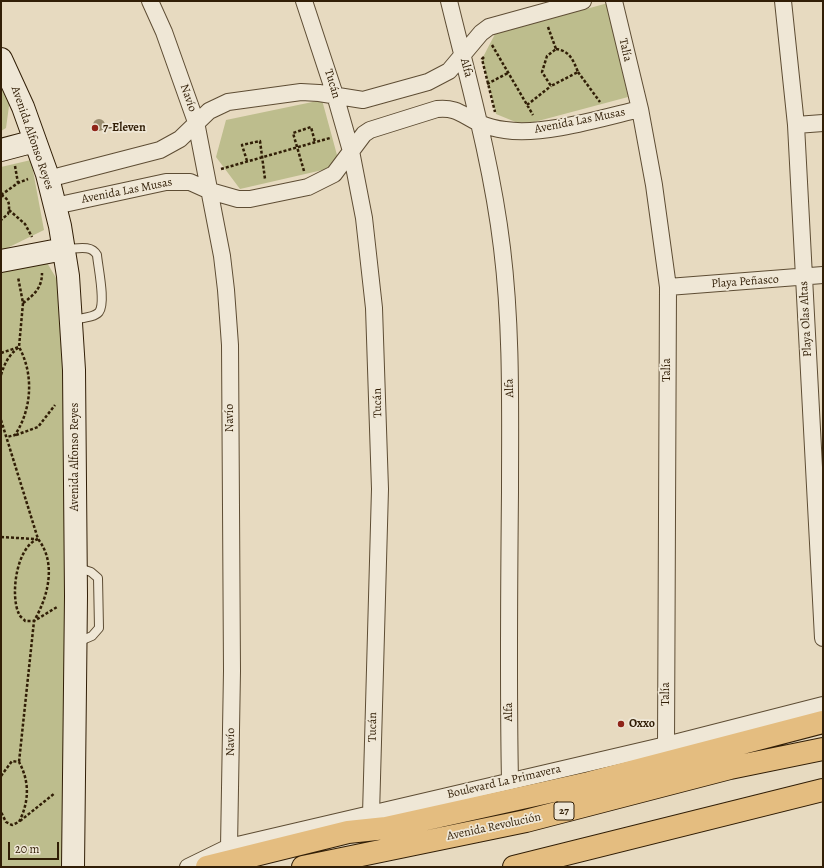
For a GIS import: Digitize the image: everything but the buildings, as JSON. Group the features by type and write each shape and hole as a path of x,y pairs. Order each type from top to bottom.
{"main road":[{"name":"Avenida Alfonso Reyes","path":"1,58 23,107 47,176 64,250 72,320 74,370 75,864"},
{"path":"1,150 35,141"},
{"path":"6,260 64,250"},
{"path":"207,867 348,832 378,821 589,783 823,722"},
{"name":"Avenida Revolución","path":"303,867 526,821 730,768 823,749"},
{"path":"514,867 823,790"},
{"path":"296,867 308,856 378,821"}],"street":[{"name":"Navío","path":"150,1 174,58 196,122 222,256 230,345 232,671 229,847"},
{"name":"Tucán","path":"304,1 335,95 351,151 367,241 374,308 378,367 380,489 378,821"},
{"name":"Alfa","path":"449,1 472,90 495,196 502,248 507,305 510,400 508,694 510,781"},
{"path":"47,176 160,150 180,138 196,122 217,106 228,102 301,92 335,95 363,100 428,82 449,71 481,33 490,27 583,1"},
{"name":"Talía","path":"614,1 640,109 654,185 668,287 666,744"},
{"name":"Playa Olas Altas","path":"783,1 796,125 823,638"},
{"name":"Avenida Las Musas","path":"55,206 166,182 190,182 210,191 238,199 268,196 308,187 334,174 364,134 370,130 437,109 448,108 458,110 479,123 503,130 520,132 541,131 640,109"},
{"path":"796,125 823,123"},
{"name":"Playa Peñasco","path":"668,287 823,276"},
{"name":"Boulevard La Primavera","path":"188,867 229,847 378,821 510,781 823,705"}],"lane":[{"path":"64,250 90,248 94,250 97,255 102,302 100,311 94,315 72,320"}],"path":[{"path":"543,13 556,49"},
{"path":"488,48 491,43 541,131"},
{"path":"551,86 542,72 547,56 556,49 565,50 572,57 578,72 602,104 594,106"},
{"path":"485,54 482,59 496,114"},
{"path":"527,105 551,86 578,72"},
{"path":"472,90 489,84 508,73"},
{"path":"308,187 293,133 311,127 315,142"},
{"path":"207,173 346,132"},
{"path":"247,161 242,145 260,141 268,196"},
{"path":"1,220 6,218 9,210 8,200 1,195 18,183 47,176"},
{"path":"9,210 25,224 40,254 42,281 35,294 23,303"},
{"path":"6,260 20,284 23,303 19,346 29,374 27,412 23,424 16,435"},
{"path":"1,353 19,346"},
{"path":"1,375 4,363 10,353 19,346"},
{"path":"7,437 38,427 58,401"},
{"path":"1,420 38,539 44,547 47,556 48,575 47,592 34,621 19,762 26,774 26,802 19,822"},
{"path":"1,537 38,539"},
{"path":"34,621 25,622 19,614 16,594 17,572 22,555 28,544 38,539"},
{"path":"1,776 6,767 12,761 19,762"},
{"path":"1,767 6,767"},
{"path":"1,812 6,822 12,825 19,822 47,801 75,773"}],"green space":[{"path":"608,3 628,97 523,125 496,114 482,59 495,34"},
{"path":"1,68 12,84 6,128 1,131"},
{"path":"322,100 340,166 240,189 216,157 226,120"},
{"path":"31,160 44,230 1,251 1,167"},
{"path":"46,261 71,303 69,867 1,867 1,273"}],"place":[{"name":"7-Eleven","path":"95,128"},
{"name":"Oxxo","path":"621,724"}]}
